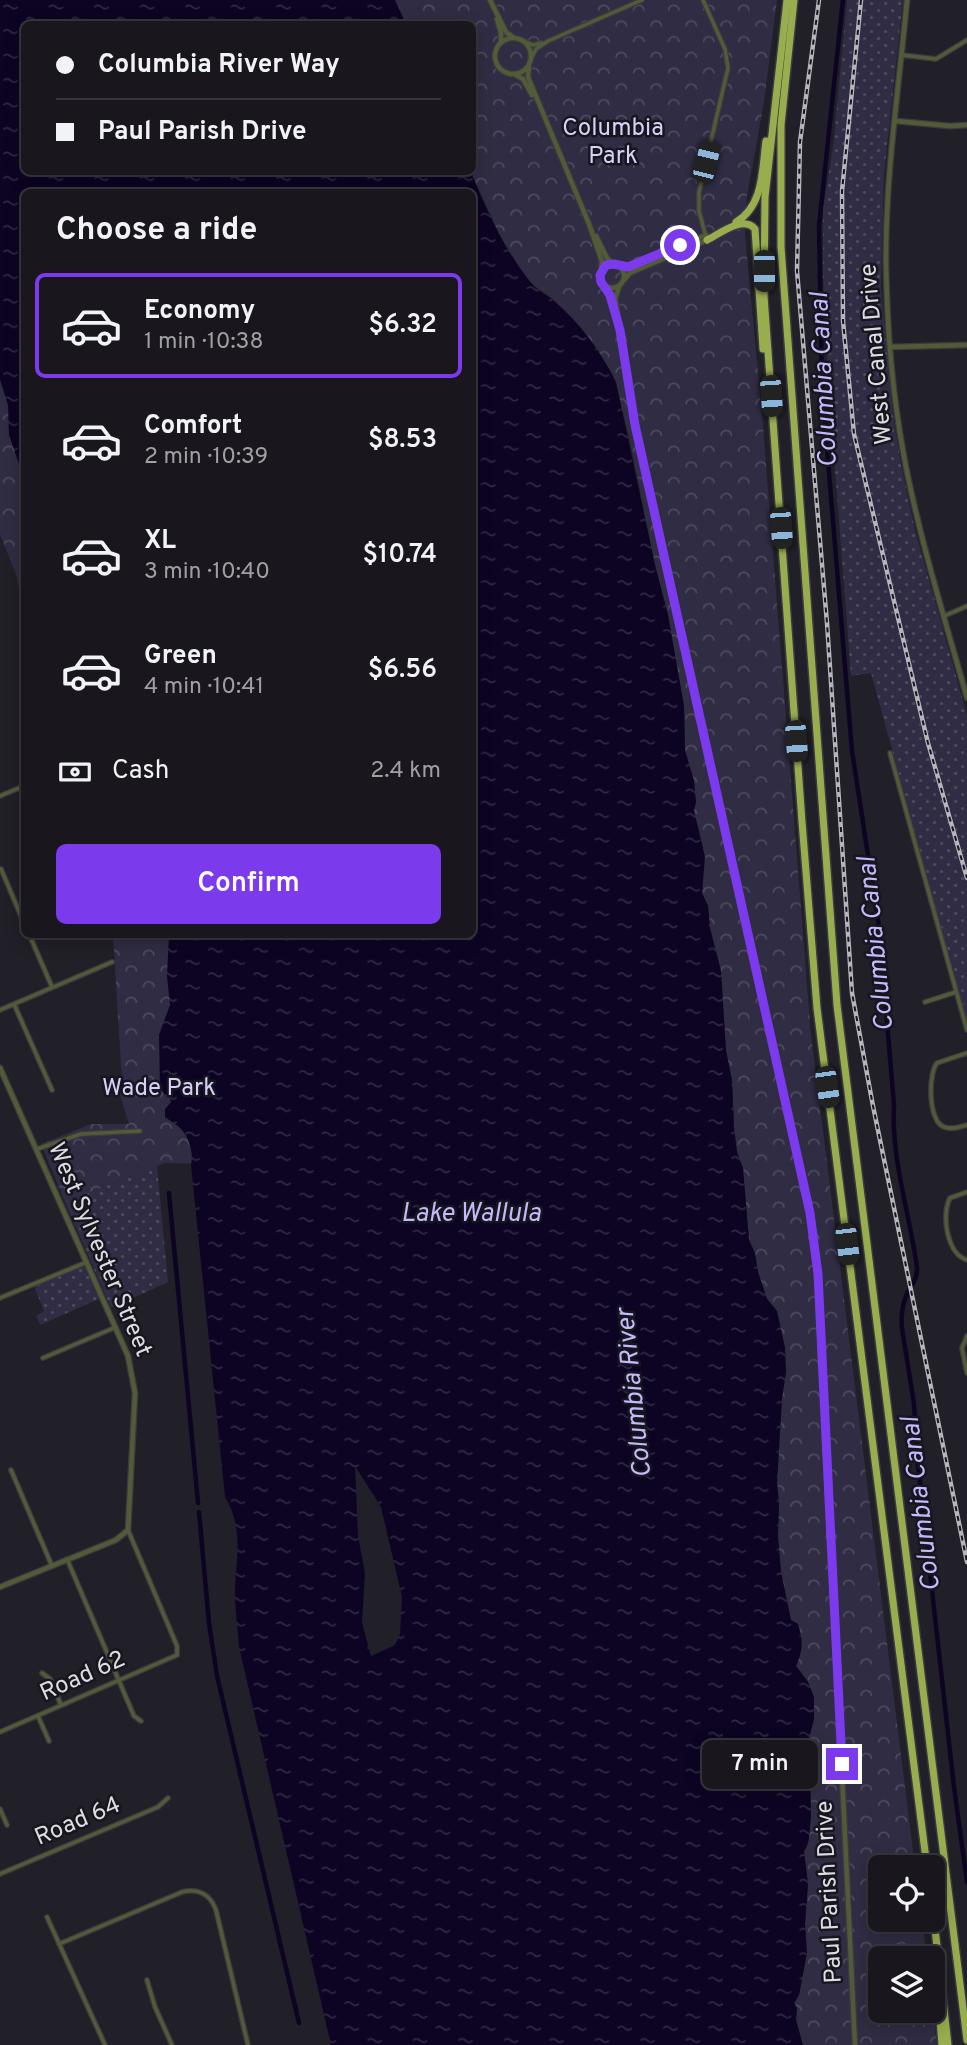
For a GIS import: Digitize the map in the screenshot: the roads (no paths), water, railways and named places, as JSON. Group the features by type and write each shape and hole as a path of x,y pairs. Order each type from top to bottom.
{"highway":[{"path":"787,0 766,188 764,246 764,296 773,421 817,1008 925,1855"},
{"path":"794,0 782,111 780,247 837,1004 967,2040"},
{"path":"706,237 740,220 754,205 776,93"},
{"path":"706,237 743,223 752,225 756,232 764,366 773,421"},
{"path":"957,1961 967,1999"},
{"path":"945,2021 948,2045"},
{"path":"940,2023 942,2045"}],"street":[{"path":"490,0 506,32 533,44 548,41"},
{"path":"512,74 523,71 536,49 548,41 642,0"},
{"path":"703,0 723,44 728,68 700,188 699,211 706,237"},
{"name":"West Canal Drive","path":"907,0 887,194 886,265 890,347 903,451 919,524 967,698"},
{"path":"494,8 501,33 496,55 497,64 504,71 524,81 538,106"},
{"path":"499,46 506,40 515,38"},
{"path":"902,55 936,59 967,40"},
{"path":"524,41 530,49 527,76 538,106 589,224 605,256 624,272 624,280"},
{"path":"896,121 967,125"},
{"path":"589,224 602,261 600,279 610,289 619,287 630,272 706,237"},
{"path":"601,271 606,265 628,267 706,237"},
{"name":"Paul Parish Drive","path":"604,285 610,295 620,330"},
{"name":"Paul Parish Drive","path":"619,287 615,297 635,425 813,1228 818,1274 855,2045"},
{"path":"890,347 967,345"},
{"path":"944,615 967,606"},
{"path":"890,752 967,1030"},
{"path":"0,796 21,787"},
{"path":"1,869 21,916"},
{"path":"31,938 53,988"},
{"path":"0,1010 113,962"},
{"path":"925,1002 956,992"},
{"path":"14,1004 52,1090"},
{"path":"967,1054 937,1063 930,1076 937,1122 950,1129 967,1125"},
{"name":"West Sylvester Street","path":"0,1068 131,1365 135,1393 128,1530 178,1651"},
{"path":"37,1149 81,1134 140,1131"},
{"path":"967,1192 950,1198 945,1214 953,1250 967,1261"},
{"path":"0,1298 87,1262"},
{"path":"43,1358 116,1328"},
{"path":"967,1336 962,1348 967,1373"},
{"path":"11,1470 52,1566"},
{"path":"0,1587 119,1538 128,1530"},
{"path":"66,1559 134,1716 141,1721"},
{"name":"Road 62","path":"0,1732 174,1657 178,1651"},
{"path":"42,1673 50,1679 61,1705"},
{"path":"38,1716 48,1741"},
{"name":"Road 64","path":"0,1874 158,1807 168,1798"},
{"path":"0,1809 7,1825"},
{"path":"59,1944 182,1892 190,1890 204,1894 210,1898 216,1910 248,2045"},
{"path":"47,1917 105,2045"},
{"path":"147,1980 155,2007 172,2045"}],"water":[{"name":"Lake Wallula","path":"0,0 395,0 405,21 21,21 21,175 472,175 498,231 523,273 581,329 616,382 668,615 684,706 685,750 694,781 694,811 705,857 702,893 708,906 710,928 721,971 734,1128 737,1152 743,1168 749,1240 767,1299 777,1311 785,1348 786,1372 777,1483 778,1536 781,1572 791,1620 798,1624 801,1635 801,1650 796,1666 808,1682 814,1697 814,1719 809,1738 811,1817 809,1839 804,1851 808,1884 805,1924 807,1953 799,1995 794,2003 803,2045 331,2045 239,1647 235,1594 237,1530 225,1497 191,1150 183,1131 165,1117 165,1109 171,1102 160,1086 159,1035 170,1005 167,976 169,938 476,938 476,189 21,189 21,467 9,435 8,405 0,380","holes":["355,1466 381,1507 402,1597 400,1634 395,1645 371,1656 362,1623 365,1573 358,1536"]}],"waterway":[{"name":"Columbia Canal","path":"843,0 819,226 822,388 852,751 879,927 895,1146 917,1268 904,1302 902,1328 914,1404 917,1456 967,1882"},
{"path":"169,1193 198,1503"},
{"path":"199,1512 209,1623 217,1676 299,2023"}],"railway":[{"path":"819,0 800,142 797,271 827,623 852,993 967,1562"},
{"path":"861,0 842,191 843,321 854,434 928,743 967,878"}],"park label":[{"name":"Columbia Park","path":"613,143"},
{"name":"Wade Park","path":"159,1089"}],"water label":[{"name":"Columbia River","path":"635,1393"}]}
